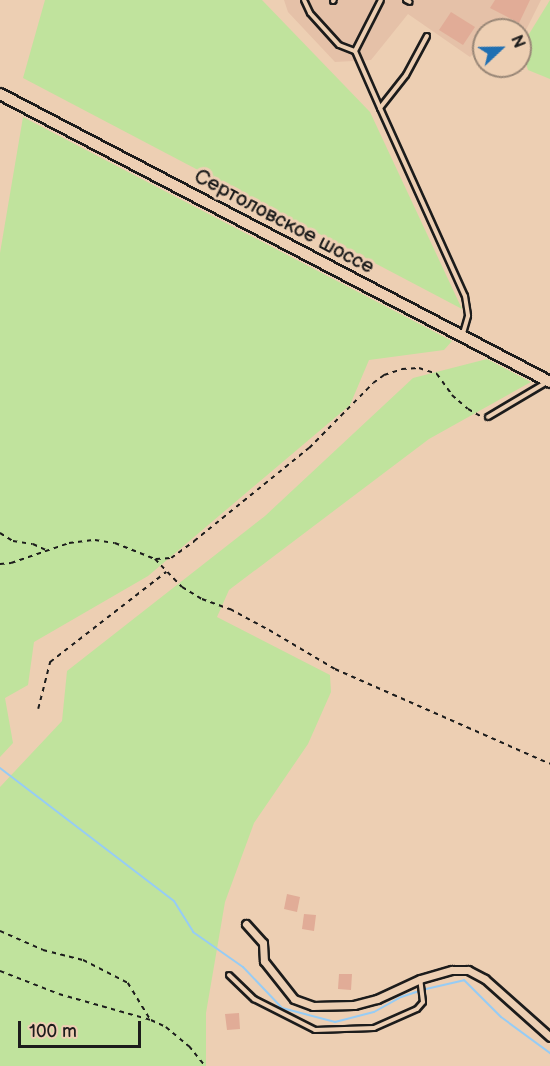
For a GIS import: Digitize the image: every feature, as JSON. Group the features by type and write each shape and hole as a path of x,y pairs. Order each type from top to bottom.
{"main road":[{"name":"Сертоловское шоссе","path":"0,94 549,382"}],"street":[{"path":"246,924 263,943 264,961 294,999 313,1006 354,1005 377,999 420,979 452,970 468,970 484,980 550,1037"}],"lane":[{"path":"304,0 310,12 339,45 355,51 465,296 468,316 462,336"},
{"path":"355,51 381,0"},
{"path":"380,108 405,75 427,36"},
{"path":"489,417 549,382"},
{"path":"229,975 254,999 315,1030 374,1028 417,1009 423,1002 420,979"}],"path":[{"path":"155,560 171,558 194,541 309,448 373,383 384,375 402,369 419,368 437,374 452,394 468,409 478,416 489,417"},
{"path":"0,533 13,541 33,544 48,550"},
{"path":"0,564 11,563 69,543 95,540 115,543 155,560 182,587 202,599 230,609 335,669 550,764"},
{"path":"38,709 50,662 167,572"},
{"path":"0,931 43,950 83,960 128,983 151,1020"},
{"path":"0,971 68,997 151,1020 166,1027 189,1046 205,1066"}],"shaded area":[{"path":"284,0 541,0 532,18 472,18 472,55 470,57 408,14 371,60 335,62 288,12"}],"green space":[{"path":"45,0 262,0 370,112 462,309 23,78"},
{"path":"550,0 550,79 532,72 532,29"},
{"path":"23,117 452,341 444,350 369,360 350,405 148,576 34,642 28,685 5,698 13,743 0,757 0,253"},
{"path":"487,359 531,382 429,439 229,590 217,617 330,675 331,692 308,744 254,823 225,902 206,1013 206,1066 0,1066 0,787 62,721 67,671 265,516 413,378"}],"building":[{"path":"495,0 530,0 521,18 509,18 490,8"},
{"path":"451,12 472,25 472,32 463,45 439,30"},
{"path":"287,894 300,897 297,912 284,909"},
{"path":"304,914 316,915 314,931 302,929"},
{"path":"339,974 352,974 351,990 338,989"},
{"path":"239,1013 240,1029 227,1030 225,1014"}],"waterway":[{"path":"0,768 174,901 193,932 243,967 282,1008 335,1022 374,1012 401,997 416,992"},
{"path":"426,989 464,980 501,1017 550,1053"}]}
